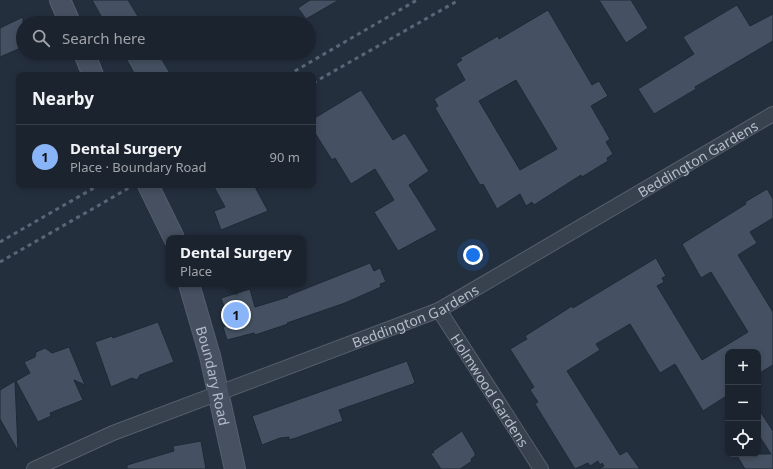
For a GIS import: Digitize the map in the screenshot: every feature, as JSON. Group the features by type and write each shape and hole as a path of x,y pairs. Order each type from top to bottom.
{"main road":[{"path":"60,0 67,16"},
{"path":"87,60 92,72"},
{"path":"150,188 173,235"},
{"name":"Boundary Road","path":"190,287 219,392 235,469"}],"street":[{"name":"Beddington Gardens","path":"34,469 106,436 439,310 773,114"},
{"name":"Holmwood Gardens","path":"439,310 541,469"}],"building":[{"path":"92,0 128,0 138,16 101,16"},
{"path":"310,0 339,0 311,16 304,16 298,8"},
{"path":"599,0 631,0 648,28 626,43"},
{"path":"737,5 750,26 773,14 773,41 695,87 696,89 654,114 638,89 694,54 683,37"},
{"path":"548,10 592,85 599,81 608,96 591,106 610,139 606,142 613,154 607,158 608,161 582,177 581,175 534,205 532,202 526,206 520,194 497,209 483,184 480,185 435,108 438,106 434,99 465,80 456,64 462,60 460,58 498,36 499,39","holes":["516,80 557,149 520,170 479,101"]},
{"path":"16,20 16,50 0,57 0,28"},
{"path":"127,60 162,60 169,72 133,72"},
{"path":"361,90 393,140 405,133 429,171 409,185 437,230 398,251 374,212 394,200 375,169 351,184 335,158 332,160 316,135 316,117"},
{"path":"215,188 256,188 268,211 221,230 214,211 225,207"},
{"path":"767,189 773,199 773,218 750,232 757,243 738,255 773,312 773,365 761,372 761,349 725,349 725,397 703,411 675,364 660,373 630,324 596,344 600,350 567,371 620,455 627,451 640,469 599,469 604,466 602,463 600,465 598,461 590,466 588,463 575,469 535,404 538,402 530,390 534,387 510,349 527,339 525,336 572,306 573,308 656,258 666,276 662,278 664,282 657,286 702,360 748,332 711,272 701,278 682,244 746,204 745,202"},
{"path":"370,263 374,271 380,268 386,282 380,284 381,287 345,303 287,323 288,324 255,335 254,333 227,340 223,327 230,324 221,298 250,289 255,307 288,297 287,296"},
{"path":"158,322 174,362 140,375 137,380 132,378 111,387 95,342 112,336 113,338"},
{"path":"69,347 85,385 74,380 83,400 50,413 51,416 38,422 16,381 30,373 24,362 35,357 36,352 45,348 52,353"},
{"path":"407,361 415,382 413,384 339,410 343,421 296,438 289,440 289,437 280,438 262,445 252,416"},
{"path":"15,381 18,451 0,419 0,390"},
{"path":"761,413 773,431 773,469 745,469 738,457 761,457 761,454 771,454 761,439"},
{"path":"462,431 475,453 475,456 471,459 472,461 460,469 441,469 431,454 434,452 433,451"},
{"path":"201,441 206,469 127,469 127,465 174,451 173,446"}],"railway":[{"path":"316,59 417,0"},
{"path":"316,81 459,0"},
{"path":"293,72 314,60"},
{"path":"0,242 94,188"},
{"path":"0,262 129,188"}],"place":[{"name":"Dental Surgery","path":"236,315"}]}
